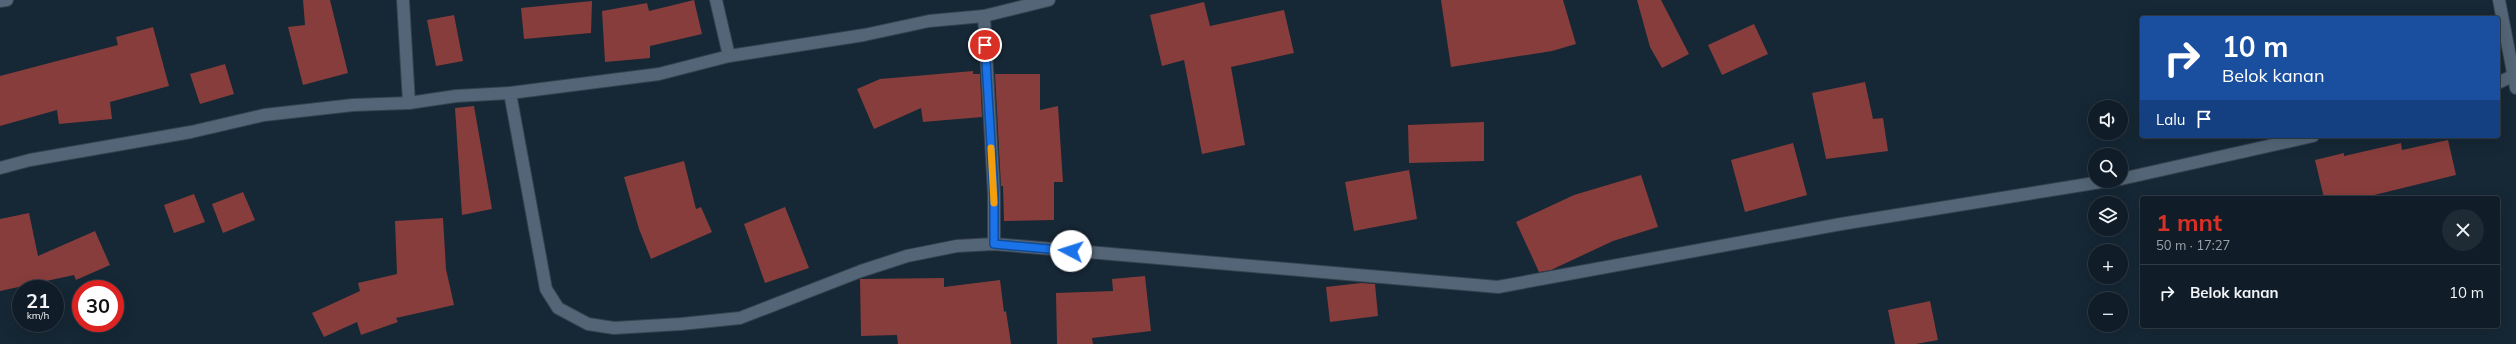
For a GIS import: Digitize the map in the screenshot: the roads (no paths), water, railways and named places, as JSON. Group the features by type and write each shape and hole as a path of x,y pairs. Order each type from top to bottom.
{"street":[{"path":"0,1 7,0"},
{"path":"403,0 409,103"},
{"path":"716,0 729,56"},
{"path":"0,168 30,160 191,132 264,115 353,105 409,103 456,96 510,94 659,74 729,56 864,35 929,21 984,16 1049,0"},
{"path":"2499,0 2516,74 2516,88"},
{"path":"984,16 994,194 994,244"},
{"path":"2500,82 2516,74"},
{"path":"510,94 546,289 558,308 588,324 614,328 740,318 861,271 907,256 957,246 994,244 1498,287 1841,224 2088,184"},
{"path":"2128,177 2304,138"}]}
